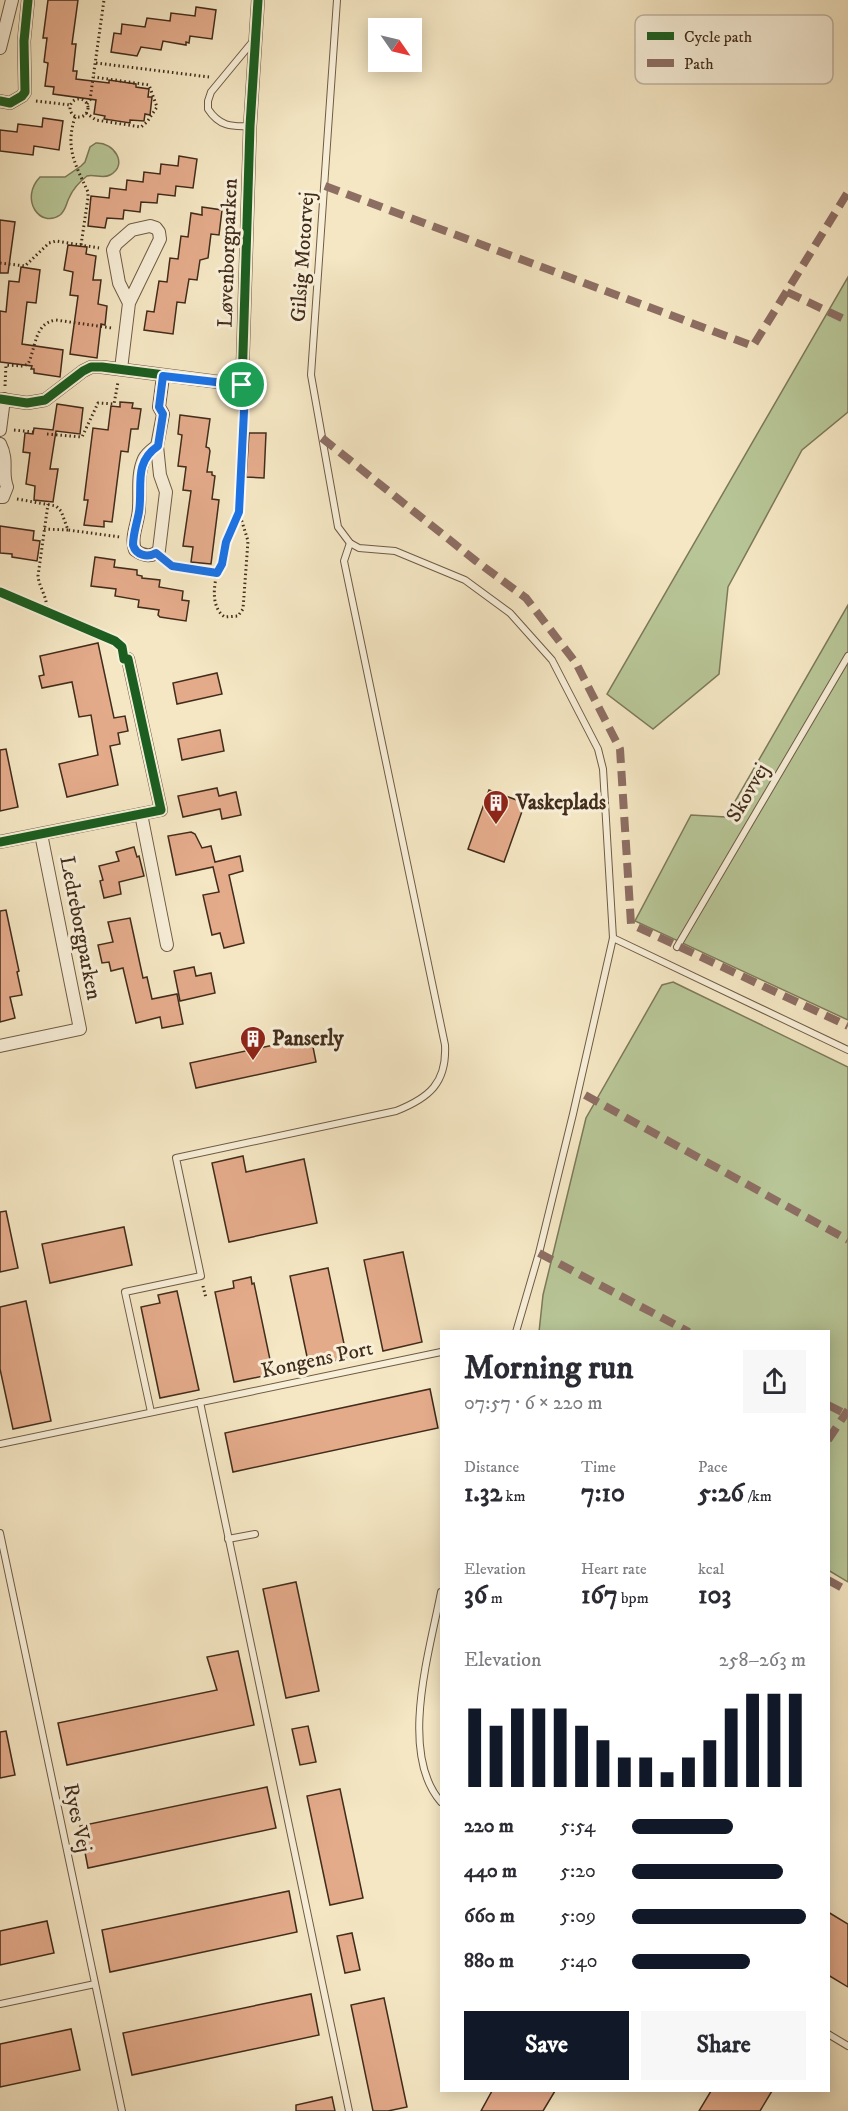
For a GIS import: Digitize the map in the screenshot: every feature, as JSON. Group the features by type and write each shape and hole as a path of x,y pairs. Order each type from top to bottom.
{"street":[{"path":"0,48 12,0"},
{"path":"0,101 10,104 22,96 26,85 24,40 28,0"},
{"name":"Løvenborgparken","path":"242,385 250,126 258,0"},
{"path":"121,369 129,303 160,239 156,228 150,226 132,230 116,244 113,250 119,283 129,303"},
{"path":"0,429 2,399 36,403 45,400 83,370 91,367 102,366 242,385"},
{"path":"158,446 148,452 144,460 138,487 139,509 133,539 135,550 148,555 156,553 161,545 166,492 160,475 158,446 163,414 159,407 163,376"},
{"path":"0,444 6,460 4,480 7,488 2,497"},
{"name":"Ledreborgparken","path":"0,842 161,810 128,659"},
{"path":"141,814 167,945"},
{"name":"Ledreborgparken","path":"0,1046 80,1029 41,834"}],"lane":[{"name":"Gilsig Motorvej","path":"337,0 311,375 334,514 338,527 350,543"},
{"path":"250,126 228,126 220,123 208,109 208,100 255,38"},
{"path":"239,512 244,411 242,385"},
{"path":"151,1412 125,1292 201,1276 176,1158 396,1111 415,1104 432,1091 446,1063 445,1045 344,561 350,543 359,548 395,551 465,580 510,613 552,660 598,749 603,769 613,938 539,1253 517,1330"},
{"name":"Skovvej","path":"677,946 848,656"},
{"path":"613,938 848,1050"},
{"name":"Kongens Port","path":"0,1444 440,1352"},
{"path":"200,1402 349,2111"},
{"name":"Ryes Vej","path":"0,1533 122,2111"},
{"path":"228,1539 255,1534"},
{"path":"440,1597 419,1715 425,1774 433,1793 440,1801"},
{"path":"0,2004 95,1984"},
{"path":"830,2035 848,2046"}],"path":[{"path":"75,117 81,117 86,113 90,100 104,0"},
{"path":"96,63 207,75 218,84"},
{"path":"86,113 96,120 141,126 147,122 157,107 149,85 94,77"},
{"path":"22,96 33,100 70,105"},
{"path":"81,245 88,192 73,161 70,140 75,117 70,110 70,105 74,100 79,99 87,104"},
{"path":"0,263 25,266 49,243 56,241 113,250"},
{"path":"2,399 6,365 28,364 38,332 49,321 56,320 126,331"},
{"path":"47,434 82,437 98,403 114,404 121,369"},
{"path":"0,429 33,432"},
{"path":"2,497 56,506 61,511 68,530"},
{"path":"48,504 38,576 46,600 41,609 56,615"},
{"path":"239,512 248,542 243,609 238,616 225,617 216,609 214,602 217,573 222,564 226,542 239,512"},
{"path":"44,529 133,539"},
{"path":"156,553 172,566 217,573"}],"green space":[{"path":"96,143 108,146 117,155 119,160 116,171 107,176 84,178 72,192 60,215 45,218 39,215 35,210 31,194 40,177 65,177 85,162 90,147"},
{"path":"848,277 848,412 802,450 728,587 719,674 653,729 607,694"},
{"path":"848,605 848,1020 635,921 691,815 726,817"},
{"path":"673,982 848,1067 848,1582 830,1571 830,1330 539,1330 543,1295 586,1118 662,985"}],"building":[{"path":"48,0 78,0 72,44 76,44 73,71 77,71 76,79 109,83 109,80 136,84 136,87 149,89 148,97 152,97 150,115 145,114 144,121 130,120 130,123 104,119 105,116 94,114 96,100 53,94 54,87 45,86 48,63 44,62 47,38 43,38"},
{"path":"196,7 216,10 212,39 190,36 189,43 186,42 186,45 163,41 161,50 141,47 137,56 111,52 114,33 121,34 122,24 145,27 147,18 170,21 171,13 195,16"},
{"path":"43,118 63,121 59,150 34,146 33,155 0,151 0,130 17,132 18,124 42,127"},
{"path":"179,156 197,159 193,188 176,186 175,196 158,194 157,203 141,202 140,212 124,210 123,219 107,218 105,228 88,226 91,196 109,198 110,188 126,190 127,180 143,182 144,172 160,174 161,164 178,166"},
{"path":"202,207 222,210 219,235 211,234 208,258 200,260 197,280 189,279 185,303 177,302 173,334 144,330 147,311 154,312 159,281 167,282 170,258 178,259 181,236 188,237 191,213 202,215"},
{"path":"0,220 15,222 8,273 0,273"},
{"path":"68,245 87,247 86,254 96,256 93,280 101,280 98,304 107,306 105,325 101,324 97,358 70,354 78,296 70,295 73,272 64,270"},
{"path":"21,267 40,270 36,303 27,302 22,344 63,350 60,377 34,373 32,366 0,362 0,311 6,312 9,281 19,282"},
{"path":"120,402 133,403 132,408 141,409 138,429 131,429 128,452 121,451 112,522 104,521 104,527 84,525 88,500 84,500 93,428 108,430 111,406 120,407"},
{"path":"57,404 83,408 80,434 56,431 50,469 58,469 53,502 34,500 35,486 26,484 30,453 23,452 25,433 33,434 34,428 53,430"},
{"path":"180,415 210,419 206,447 210,451 207,472 212,472 215,476 212,499 219,500 211,564 191,562 193,547 183,546 191,491 183,490 186,467 178,466 182,435 178,434"},
{"path":"249,433 266,433 264,478 246,477"},
{"path":"0,526 34,531 33,540 40,541 37,561 0,553"},
{"path":"95,557 115,560 114,567 137,570 137,575 142,578 160,580 159,587 183,591 182,600 189,601 186,621 160,617 159,610 138,607 139,600 115,596 116,589 91,586"},
{"path":"98,643 114,718 125,716 128,731 118,733 120,744 110,746 118,785 67,797 59,764 98,755 91,715 79,717 72,682 42,688 39,676 44,675 40,656"},
{"path":"217,673 222,694 177,704 173,683"},
{"path":"220,730 224,751 182,760 178,739"},
{"path":"6,749 18,807 0,811 0,750"},
{"path":"217,788 219,796 236,792 241,815 222,819 220,809 183,817 178,796"},
{"name":"Vaskeplads","path":"489,790 525,803 504,862 468,849"},
{"path":"191,832 195,834 202,848 211,846 215,862 240,856 243,871 229,875 244,943 224,948 220,933 212,935 203,895 219,892 213,867 176,875 168,836"},
{"path":"134,847 144,876 119,882 121,894 104,898 99,866 119,861 116,852"},
{"path":"6,910 22,995 10,997 15,1018 0,1022 0,911"},
{"path":"130,918 143,978 147,977 152,999 177,994 183,1024 162,1028 160,1017 136,1023 123,968 111,971 109,962 102,963 98,945 113,942 108,922"},
{"path":"194,967 196,976 211,973 215,993 180,1001 174,971"},
{"name":"Panserly","path":"311,1037 316,1062 196,1088 190,1063"},
{"path":"243,1156 246,1172 304,1159 317,1223 229,1242 212,1163"},
{"path":"6,1211 18,1268 0,1272 0,1212"},
{"path":"124,1227 132,1265 50,1283 42,1244"},
{"path":"403,1252 422,1342 383,1351 364,1260"},
{"path":"328,1268 347,1358 309,1366 290,1276"},
{"path":"251,1277 273,1374 234,1382 215,1292 234,1288 233,1281"},
{"path":"177,1291 199,1390 160,1398 141,1307 160,1303 158,1295"},
{"path":"26,1301 51,1421 13,1429 0,1369 0,1307"},
{"path":"430,1389 438,1428 233,1472 225,1433"},
{"path":"296,1582 319,1691 286,1698 263,1589"},
{"path":"238,1651 254,1725 67,1765 58,1723 217,1690 207,1657"},
{"path":"308,1726 316,1762 300,1765 292,1729"},
{"path":"6,1731 15,1775 0,1778 0,1732"},
{"path":"267,1787 276,1828 88,1868 80,1826"},
{"path":"340,1789 363,1898 330,1905 307,1796"},
{"path":"289,1891 297,1932 110,1972 102,1930"},
{"path":"830,1913 848,1924 848,1987 830,1976"},
{"path":"47,1921 54,1953 0,1965 0,1931"},
{"path":"352,1933 360,1970 345,1973 337,1936"},
{"path":"311,1994 319,2035 132,2075 123,2033"},
{"path":"384,1998 407,2107 373,2111 351,2005"},
{"path":"71,2029 80,2070 0,2087 0,2044"},
{"path":"491,2092 554,2092 543,2111 481,2111"},
{"path":"710,2092 771,2092 760,2111 699,2111"},
{"path":"332,2097 335,2111 296,2111 296,2105"}],"marked path":[{"path":"325,186 753,346 848,192"},
{"path":"787,292 848,321"},
{"path":"322,438 526,598 576,663 620,749 631,924 848,1026"},
{"path":"585,1095 848,1240"},
{"path":"539,1253 685,1330"},
{"path":"830,1406 848,1415"},
{"path":"830,1437 848,1410"},
{"path":"830,1581 848,1591"}],"cycle path":[{"path":"0,101 10,103 25,92 24,41 28,0"},
{"path":"0,399 27,403 45,400 91,367 242,385 250,126 258,0"},
{"path":"0,592 115,641 122,647 124,659 128,659 161,810 0,842"}],"place":[{"name":"Vaskeplads","path":"496,826"},
{"name":"Panserly","path":"253,1062"}],"route":[{"path":"163,376 242,385 244,411 239,512 226,542 222,564 217,573 172,566 156,553 148,555 139,553 133,545 139,509 138,487 144,460 148,452 158,446 163,414 159,407 163,376"}]}
